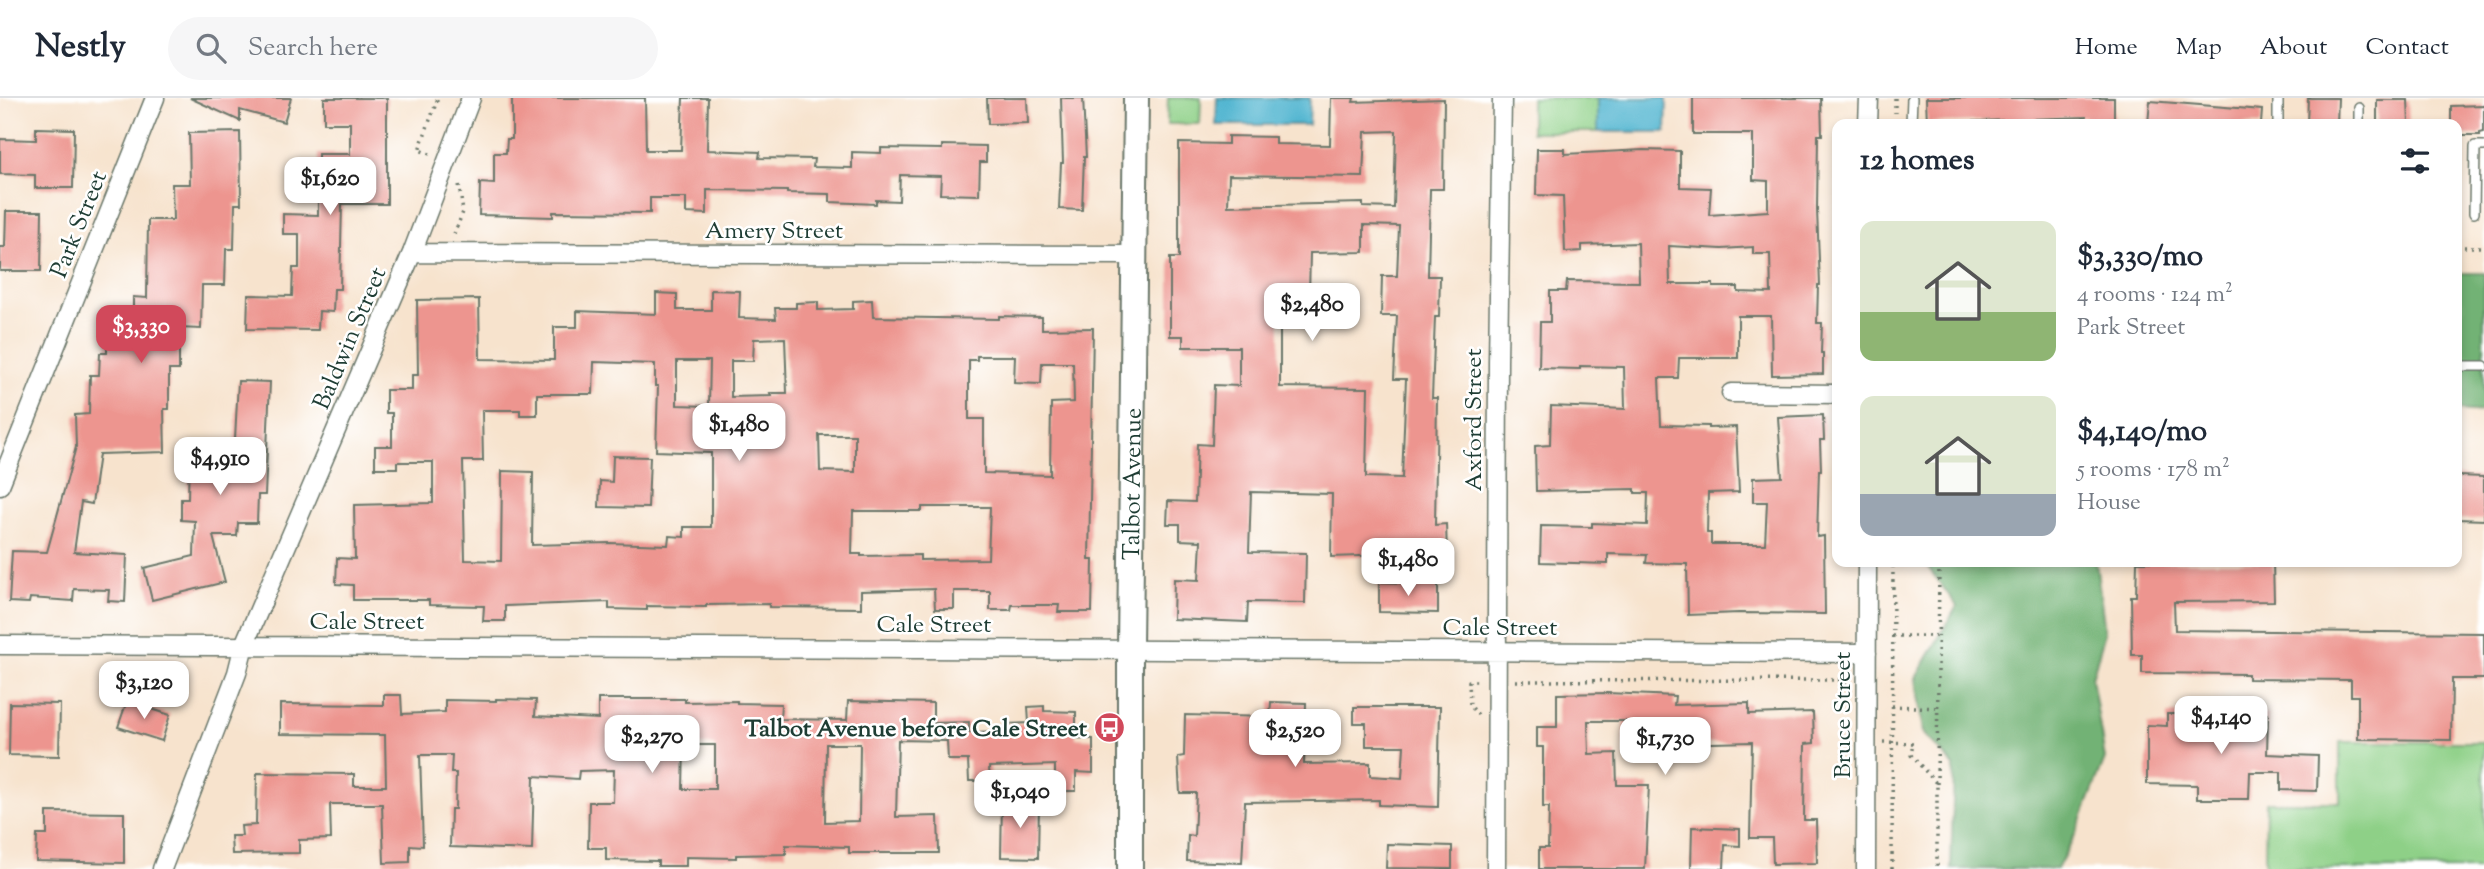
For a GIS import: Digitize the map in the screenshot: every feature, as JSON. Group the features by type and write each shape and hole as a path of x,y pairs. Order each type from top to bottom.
{"street":[{"name":"Park Street","path":"0,485 155,98"},
{"name":"Baldwin Street","path":"162,869 237,673 244,645 412,253 471,98"},
{"name":"Talbot Avenue","path":"1129,869 1136,98"},
{"name":"Axford Street","path":"1496,869 1502,98"},
{"path":"1868,119 1869,98"},
{"name":"Amery Street","path":"412,253 1136,255"},
{"path":"1731,393 1832,394"},
{"name":"Bruce Street","path":"1866,869 1867,567"},
{"name":"Cale Street","path":"0,645 1867,653"}],"lane":[{"path":"1911,119 1912,98"},
{"path":"2278,98 2278,119"},
{"path":"2359,119 2360,108"},
{"path":"2474,213 2475,146 2484,146"},
{"path":"2462,366 2484,366"}],"path":[{"path":"446,253 463,212 459,185 463,175"},
{"path":"2462,247 2484,247"},
{"path":"1892,869 1893,567"},
{"path":"1937,869 1939,567"},
{"path":"1892,636 1939,636"},
{"path":"1478,715 1470,705 1469,681 1839,680 1850,685"},
{"path":"1891,706 1939,708"},
{"path":"1867,742 1913,743 1912,755 1937,784"}],"green space":[{"path":"1168,98 1201,98 1200,124 1167,124"},
{"path":"1531,98 1598,98 1598,132 1531,132"},
{"path":"2462,273 2484,273 2484,412 2462,410"},
{"path":"1928,567 2097,567 2105,632 2092,678 2105,759 2076,833 2057,869 1951,869 1954,766 1923,733 1916,678 1957,606"},
{"path":"2340,742 2484,742 2484,869 2265,869 2266,802 2340,802"}],"water":[{"path":"1217,98 1310,98 1309,125 1216,125"},
{"path":"1598,98 1667,98 1666,132 1598,132"}],"building":[{"path":"190,98 291,98 284,122 240,110 240,121"},
{"path":"324,98 387,98 387,204 342,204 340,289 334,289 333,312 319,311 318,330 247,329 248,295 292,296 293,268 299,268 299,234 283,234 283,214 318,215 318,154 350,154 350,123 324,123"},
{"path":"512,98 645,98 646,150 681,150 683,98 708,98 707,150 760,152 759,158 814,159 813,167 852,168 852,152 881,153 881,148 942,149 942,145 986,146 986,162 980,162 979,195 940,194 941,176 900,175 899,201 876,200 876,204 830,202 830,194 707,190 707,214 686,213 686,198 650,198 650,213 553,212 553,217 479,215 480,183 494,184 494,153 506,153 507,139 512,139"},
{"path":"987,98 1027,98 1028,123 988,124"},
{"path":"1061,98 1083,98 1086,157 1082,210 1059,209 1063,163"},
{"path":"1331,98 1354,98 1353,102 1444,99 1443,189 1430,189 1428,276 1440,276 1439,317 1435,317 1432,398 1437,398 1435,525 1446,524 1447,553 1331,557 1332,494 1251,492 1249,552 1306,553 1305,603 1248,602 1247,622 1173,619 1174,579 1199,580 1201,541 1180,540 1180,524 1167,524 1168,501 1195,502 1197,444 1212,445 1214,385 1239,386 1239,347 1183,347 1183,336 1170,336 1170,258 1179,258 1179,143 1228,144 1228,136 1275,137 1275,144 1330,145","holes":["1396,131 1394,208 1363,207 1363,203 1228,206 1229,175 1363,177 1365,132","1364,225 1399,226 1397,276 1382,276 1381,316 1397,316 1394,379 1406,379 1402,478 1366,477 1368,388 1280,387 1280,295 1309,295 1310,253 1364,252"]},
{"path":"1693,98 1821,98 1822,135 1818,135 1820,285 1817,323 1822,323 1823,374 1772,375 1771,316 1738,316 1738,358 1679,358 1678,378 1659,378 1661,425 1736,427 1739,492 1708,493 1707,533 1711,533 1711,544 1765,544 1767,502 1753,502 1753,478 1782,477 1778,417 1823,415 1824,440 1820,440 1817,537 1824,536 1825,614 1688,615 1687,564 1646,563 1647,555 1608,554 1608,564 1540,562 1541,526 1592,527 1592,523 1647,525 1648,493 1635,493 1635,489 1536,491 1535,446 1550,445 1551,406 1625,409 1624,367 1539,368 1540,322 1550,322 1550,291 1566,291 1567,281 1639,282 1638,243 1582,245 1582,251 1565,252 1563,196 1536,195 1537,149 1565,149 1565,154 1680,151 1680,187 1711,188 1709,215 1768,211 1768,181 1753,180 1753,134 1693,134","holes":["1669,246 1722,249 1753,247 1753,254 1770,254 1771,293 1738,292 1738,287 1713,287 1713,284 1670,284"]},
{"path":"1926,98 2114,98 2114,119 1927,119"},
{"path":"2308,98 2338,98 2337,119 2307,119"},
{"path":"2377,100 2408,100 2409,119 2377,119"},
{"path":"2150,101 2262,110 2261,119 2148,119"},
{"path":"2484,105 2484,132 2480,135 2462,135 2462,119 2451,119 2451,106"},
{"path":"36,128 74,129 73,188 35,188 35,175 0,174 0,139 36,140"},
{"path":"240,132 241,204 235,204 234,249 226,249 225,285 202,285 201,329 179,328 179,370 169,370 169,409 164,409 165,452 99,454 92,504 81,502 74,552 127,555 125,602 108,601 109,590 74,589 73,601 30,598 29,603 9,602 12,551 47,552 76,447 75,415 89,414 90,375 99,375 100,353 107,353 107,335 114,335 115,309 133,309 133,297 147,298 148,220 173,220 172,184 190,184 189,133"},
{"path":"6,211 42,211 41,271 0,271 0,247 5,247"},
{"path":"711,290 740,291 739,318 776,319 775,308 796,308 796,303 818,302 818,310 853,309 853,301 872,300 873,317 1042,317 1042,329 1093,328 1089,560 1093,560 1092,612 1058,612 1059,605 1012,605 1011,610 990,610 990,591 954,591 954,609 935,609 934,589 861,591 861,608 769,607 769,604 647,606 647,610 609,609 609,602 505,606 505,621 483,621 484,606 429,605 429,600 353,600 353,585 336,584 337,558 355,559 354,505 433,503 433,462 397,462 397,468 375,468 375,446 392,446 392,413 386,413 386,390 412,390 412,375 418,375 417,300 479,299 480,359 554,360 554,327 577,327 577,311 656,314 656,293 677,294 677,310 711,310","holes":["785,338 787,393 731,397 731,361 753,361 754,339","977,356 1015,356 1014,383 1041,384 1042,363 1073,363 1074,402 1051,403 1050,475 984,473 984,419 969,419 969,360 977,360","677,361 710,361 709,406 677,405","594,362 655,364 655,386 658,386 656,451 711,453 711,527 684,527 684,537 669,536 668,545 532,545 533,472 502,471 501,561 465,560 463,461 483,461 482,410 520,410 520,415 537,415 537,394 593,394","819,435 855,435 855,472 820,471","990,507 988,559 920,560 920,555 852,554 853,511"]},
{"path":"238,381 270,382 265,495 258,495 257,523 238,523 237,536 213,536 225,582 152,600 144,568 194,556 195,521 181,520 181,499 188,499 189,457 234,459"},
{"path":"613,456 650,457 648,508 599,507 600,481 612,482"},
{"path":"2462,476 2484,477 2484,520 2462,519"},
{"path":"2137,567 2273,567 2274,601 2174,602 2175,630 2484,633 2484,679 2452,679 2451,740 2358,739 2358,696 2351,696 2351,680 2248,679 2248,674 2142,673 2142,655 2132,655 2131,596 2136,596"},
{"path":"1379,582 1438,584 1438,613 1379,612"},
{"path":"1557,694 1675,696 1674,705 1749,703 1749,714 1813,712 1814,743 1805,744 1804,820 1816,820 1817,863 1773,864 1772,838 1750,838 1752,742 1673,744 1673,748 1624,746 1625,721 1588,721 1589,754 1616,753 1617,785 1649,785 1645,869 1539,869 1539,848 1548,848 1549,807 1543,807 1543,747 1537,747 1537,727 1557,727"},
{"path":"384,695 401,695 402,714 445,712 445,700 536,700 535,716 598,719 598,699 685,699 685,702 781,704 780,719 847,720 848,701 933,703 933,723 969,722 969,733 1007,732 1006,724 1029,723 1028,707 1044,706 1044,711 1076,712 1076,738 1093,739 1093,773 1076,772 1076,791 1055,791 1055,765 989,767 990,781 969,781 968,760 948,760 947,741 898,740 896,817 938,816 939,853 849,853 849,847 786,845 786,854 736,855 736,858 686,857 686,866 658,866 658,861 606,860 606,848 588,848 589,802 613,802 614,770 579,771 578,779 534,776 532,850 450,847 456,773 451,773 452,755 420,755 423,846 410,845 410,862 384,863 382,804 330,804 331,839 299,840 299,853 232,854 231,836 242,836 241,826 256,825 257,773 354,774 354,786 386,786 385,735 280,734 280,704 384,705","holes":["826,744 860,744 859,821 825,822","684,745 715,745 715,789 683,789"]},
{"path":"127,701 170,715 162,741 118,727"},
{"path":"1271,702 1306,703 1304,764 1370,763 1370,776 1402,778 1404,746 1366,746 1366,723 1354,723 1354,707 1440,707 1438,807 1379,805 1379,800 1245,802 1242,863 1187,861 1188,835 1194,836 1196,793 1180,793 1178,757 1184,756 1185,715 1270,717"},
{"path":"10,703 60,704 59,756 9,755"},
{"path":"2167,714 2268,714 2267,754 2318,756 2317,791 2281,790 2281,772 2250,772 2249,799 2197,799 2197,785 2147,784 2147,725 2167,726"},
{"path":"1002,802 1039,803 1038,858 1001,857"},
{"path":"47,812 124,813 124,863 36,861 37,835 47,835"},
{"path":"1692,827 1740,829 1740,846 1725,845 1724,869 1691,868"},
{"path":"1387,844 1452,846 1452,869 1386,868"}],"place":[{"name":"Talbot Avenue before Cale Street","path":"1110,728"}]}
